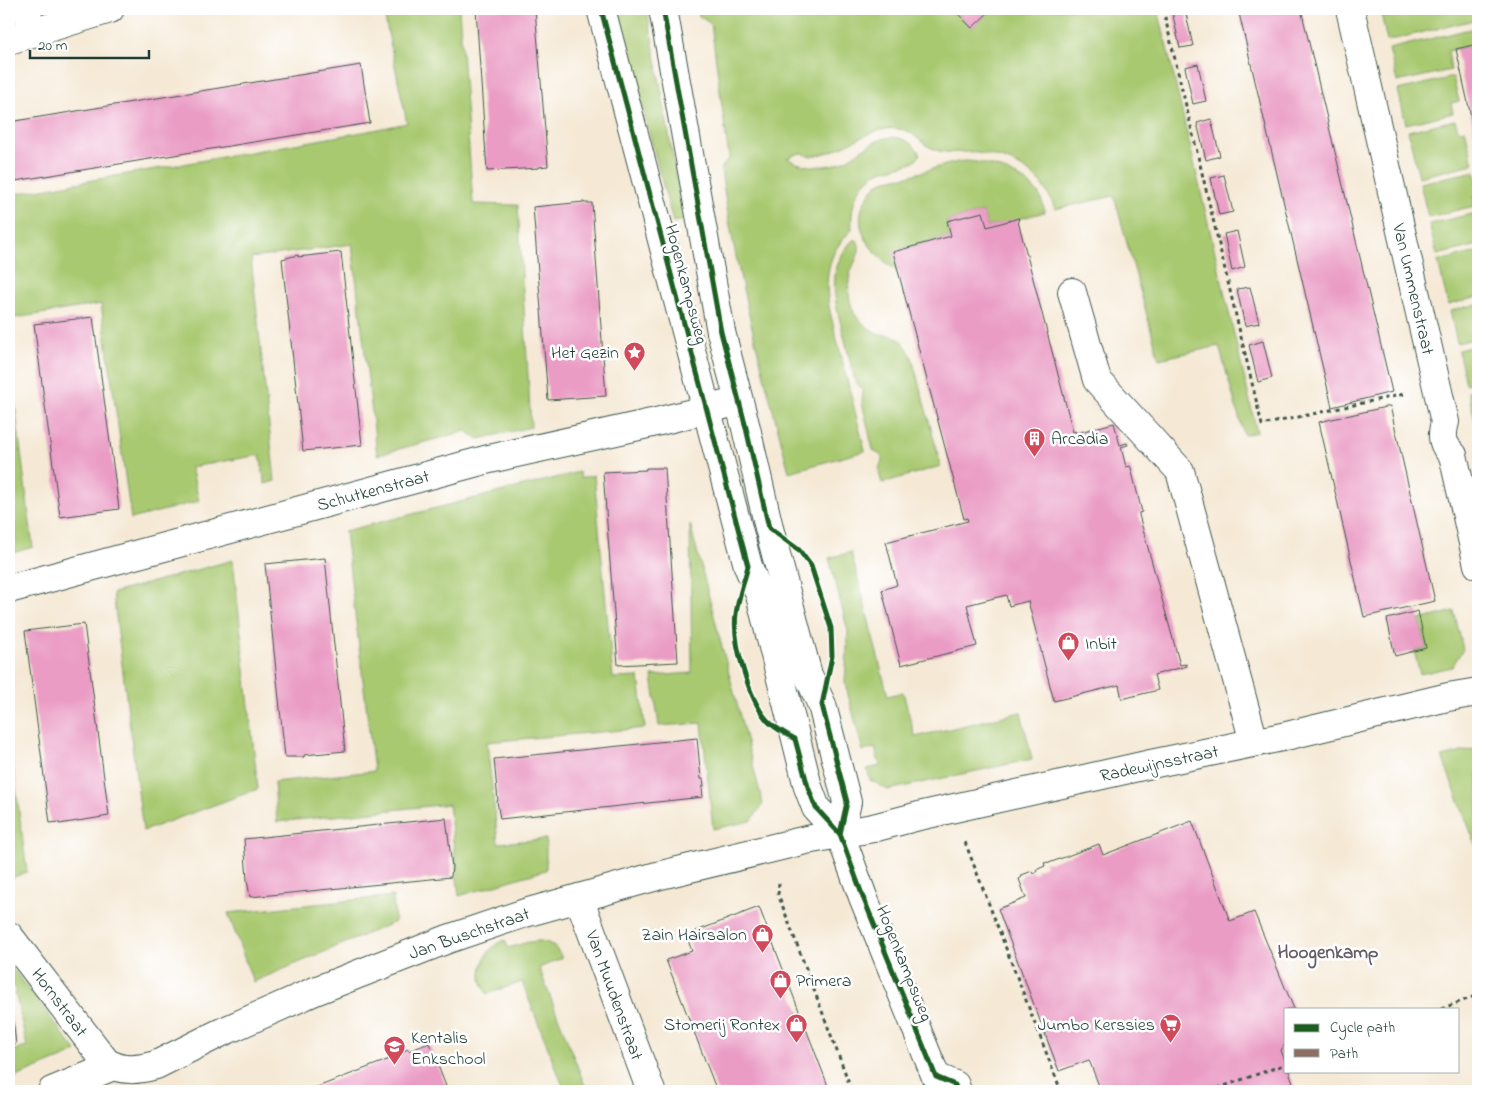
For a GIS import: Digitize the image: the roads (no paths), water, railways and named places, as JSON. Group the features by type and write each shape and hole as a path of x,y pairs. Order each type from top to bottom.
{"street":[{"path":"22,27 110,9"},
{"name":"Hogenkampsweg","path":"601,9 748,566 760,595 808,787 816,808 840,834 863,897 941,1087"},
{"name":"Hogenkampsweg","path":"664,9 721,332 740,401 769,528 808,675 822,705 847,802 840,834"},
{"name":"Van Ummenstraat","path":"1350,9 1445,422 1442,433 1446,449 1453,455 1469,486 1478,565"},
{"path":"1072,292 1097,380 1180,471 1254,742"},
{"name":"Schutkenstraat","path":"9,589 476,463 740,401"},
{"name":"Radewijnsstraat","path":"840,834 1448,697 1478,692"},
{"name":"Jan Buschstraat","path":"113,1066 134,1070 156,1065 220,1032 324,987 448,939 525,914 711,862 840,834"},
{"name":"Van Muudenstraat","path":"579,898 651,1091"},
{"name":"Hornstraat","path":"9,936 88,1040 106,1062 113,1066"},
{"path":"52,1091 113,1066"}],"place":[{"name":"Het Gezin","path":"635,371"},
{"name":"Arcadia","path":"1035,457"},
{"name":"Inbit","path":"1069,662"},
{"name":"Zain Hairsalon","path":"763,953"},
{"name":"Primera","path":"780,999"},
{"name":"Stomerij Rontex","path":"796,1043"},
{"name":"Jumbo Kerssies","path":"1171,1043"},
{"name":"Kentalis Enkschool","path":"395,1066"}],"district":[{"name":"Hoogenkamp","path":"1328,951"}]}
